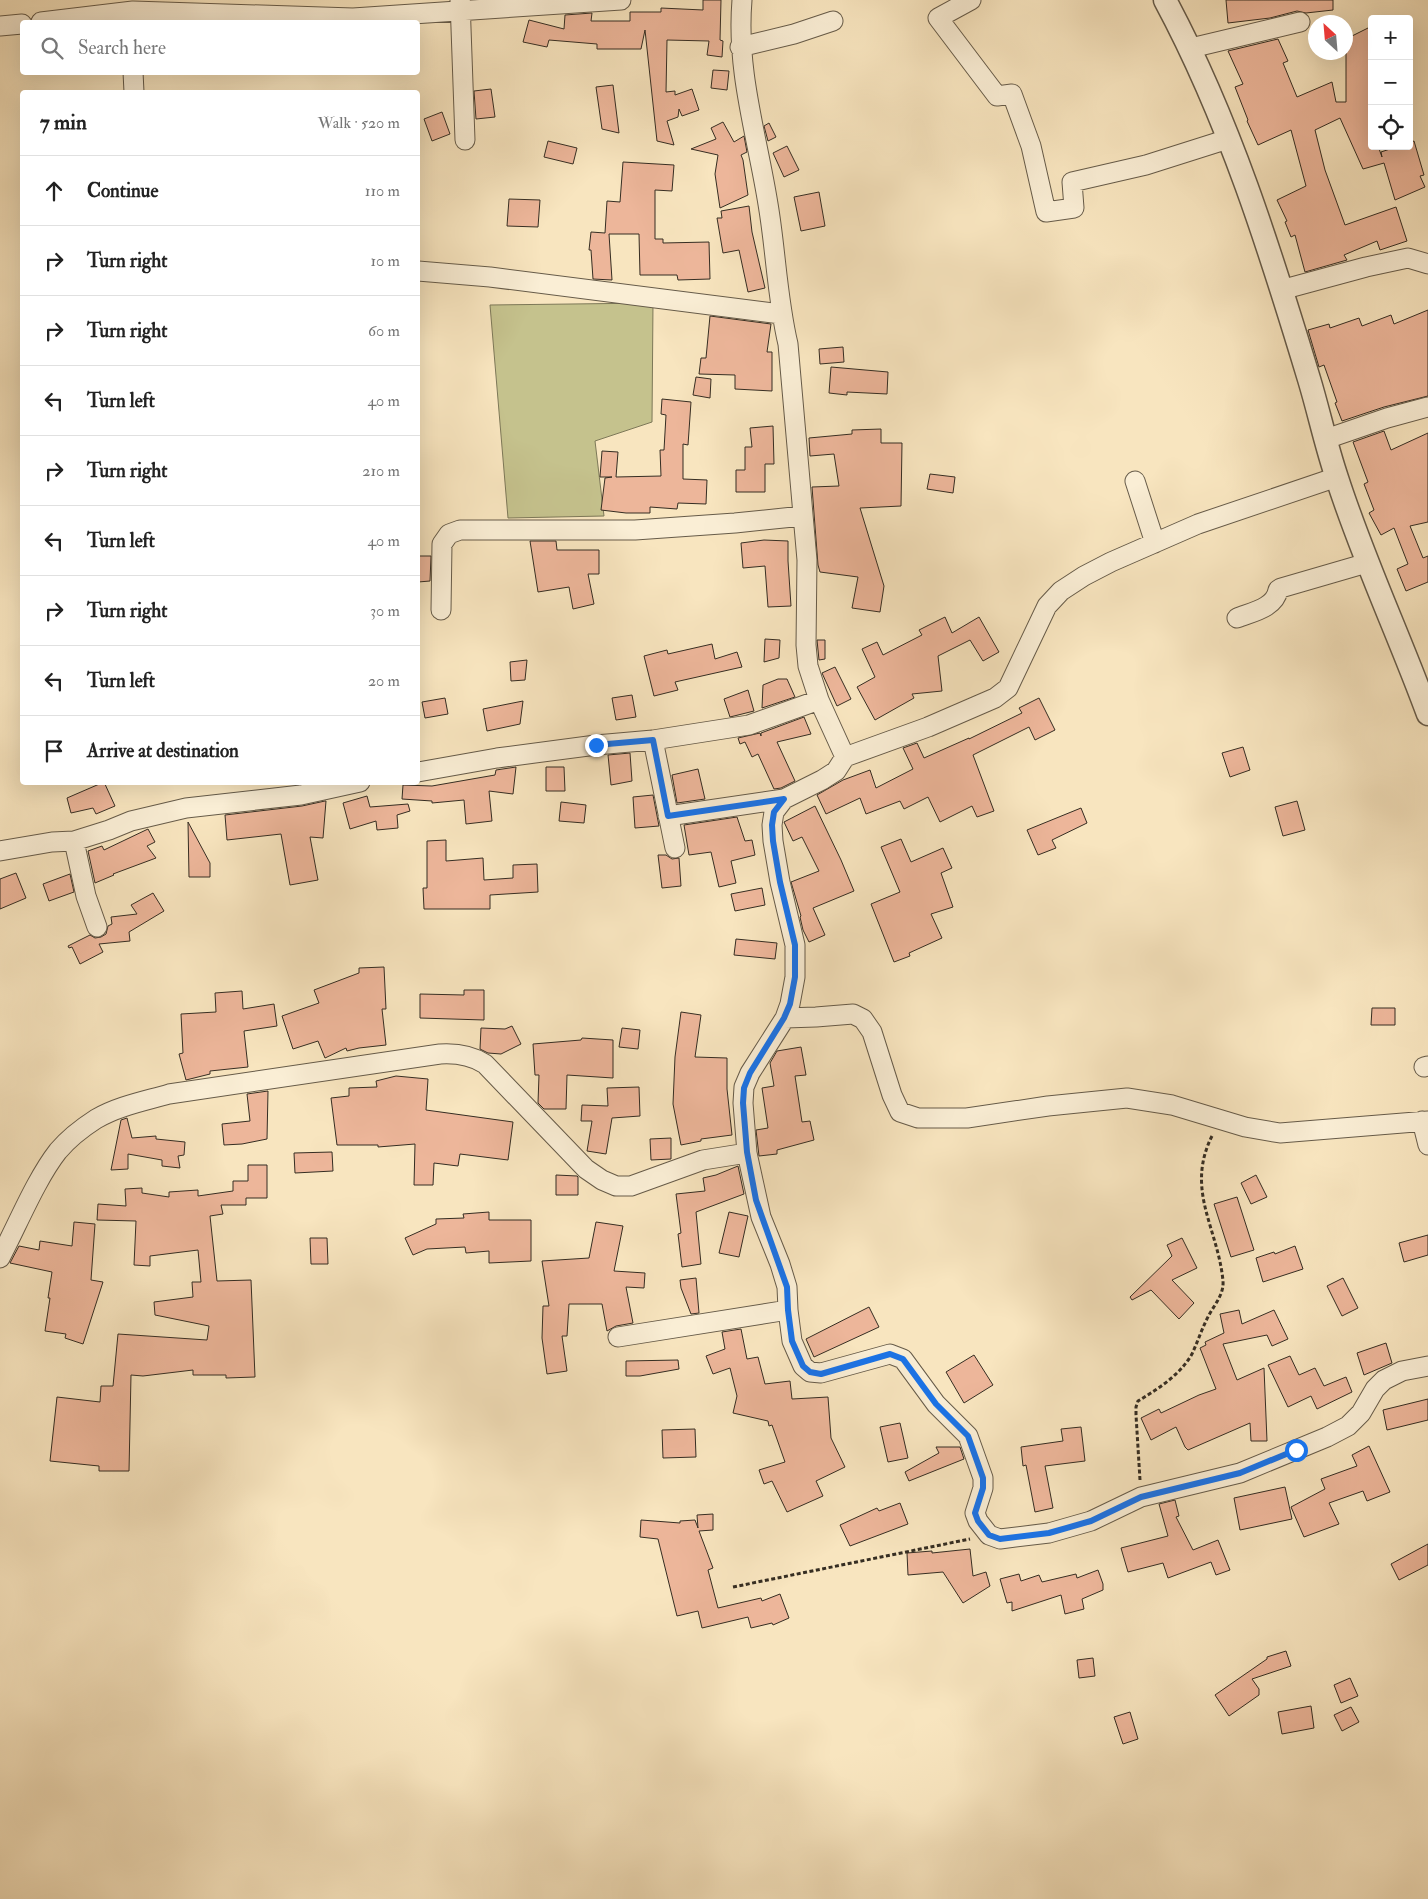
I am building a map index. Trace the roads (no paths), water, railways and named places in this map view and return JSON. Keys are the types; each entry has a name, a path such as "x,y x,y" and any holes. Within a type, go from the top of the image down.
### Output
{"street":[{"path":"72,20 133,16 621,0"},
{"path":"742,0 740,47 744,86 768,203 781,314 788,344 807,560 806,645 808,666 820,700 845,757"},
{"path":"971,0 938,18 997,96 1012,94 1031,146 1046,212 1074,208 1072,182 1146,165 1228,139"},
{"path":"1164,0 1206,82 1244,181 1310,382 1337,477 1367,563 1428,714"},
{"path":"460,5 465,140"},
{"path":"740,47 794,34 833,20"},
{"path":"1190,48 1300,22"},
{"path":"0,26 20,24"},
{"path":"134,75 134,90"},
{"path":"1281,290 1366,267 1408,258 1428,264"},
{"path":"420,271 490,277 781,314"},
{"path":"1326,439 1386,418 1428,407"},
{"path":"668,816 784,799 836,771 845,757 928,727 994,698 1008,688 1047,606 1061,591 1104,565 1198,524 1337,477"},
{"path":"1135,481 1155,543"},
{"path":"441,610 442,544 449,534 460,530 635,530 803,516"},
{"path":"1237,618 1272,604 1277,598 1278,590 1281,588 1367,563"},
{"path":"420,772 497,758 596,745 653,740 749,725 820,700"},
{"path":"653,740 675,848"},
{"path":"0,851 42,843 74,841 131,821 186,808 301,795 346,785"},
{"path":"784,799 774,812 772,825 780,882 795,945 795,977 790,1004 784,1018 750,1073 744,1088 743,1103 747,1152 761,1217 787,1287 792,1341 803,1366 810,1372 821,1374 890,1354 903,1359 936,1404 968,1436 983,1478 983,1488 975,1513 978,1521 989,1535 1000,1539 1049,1533 1091,1521 1141,1497 1240,1473 1327,1438 1348,1426 1361,1414 1375,1389 1384,1380 1402,1371 1428,1366"},
{"path":"74,841 86,896 97,927"},
{"path":"784,1018 853,1014 863,1018 872,1032 892,1095 900,1112 918,1118 967,1118 1048,1106 1127,1098 1172,1105 1245,1127 1280,1133 1425,1121 1428,1145"},
{"path":"0,1258 39,1182 58,1152 74,1134 98,1118 132,1104 168,1094 440,1054 460,1054 477,1059 485,1064 586,1169 602,1180 616,1186 631,1186 702,1160 747,1152"},
{"path":"618,1337 788,1310"}]}
